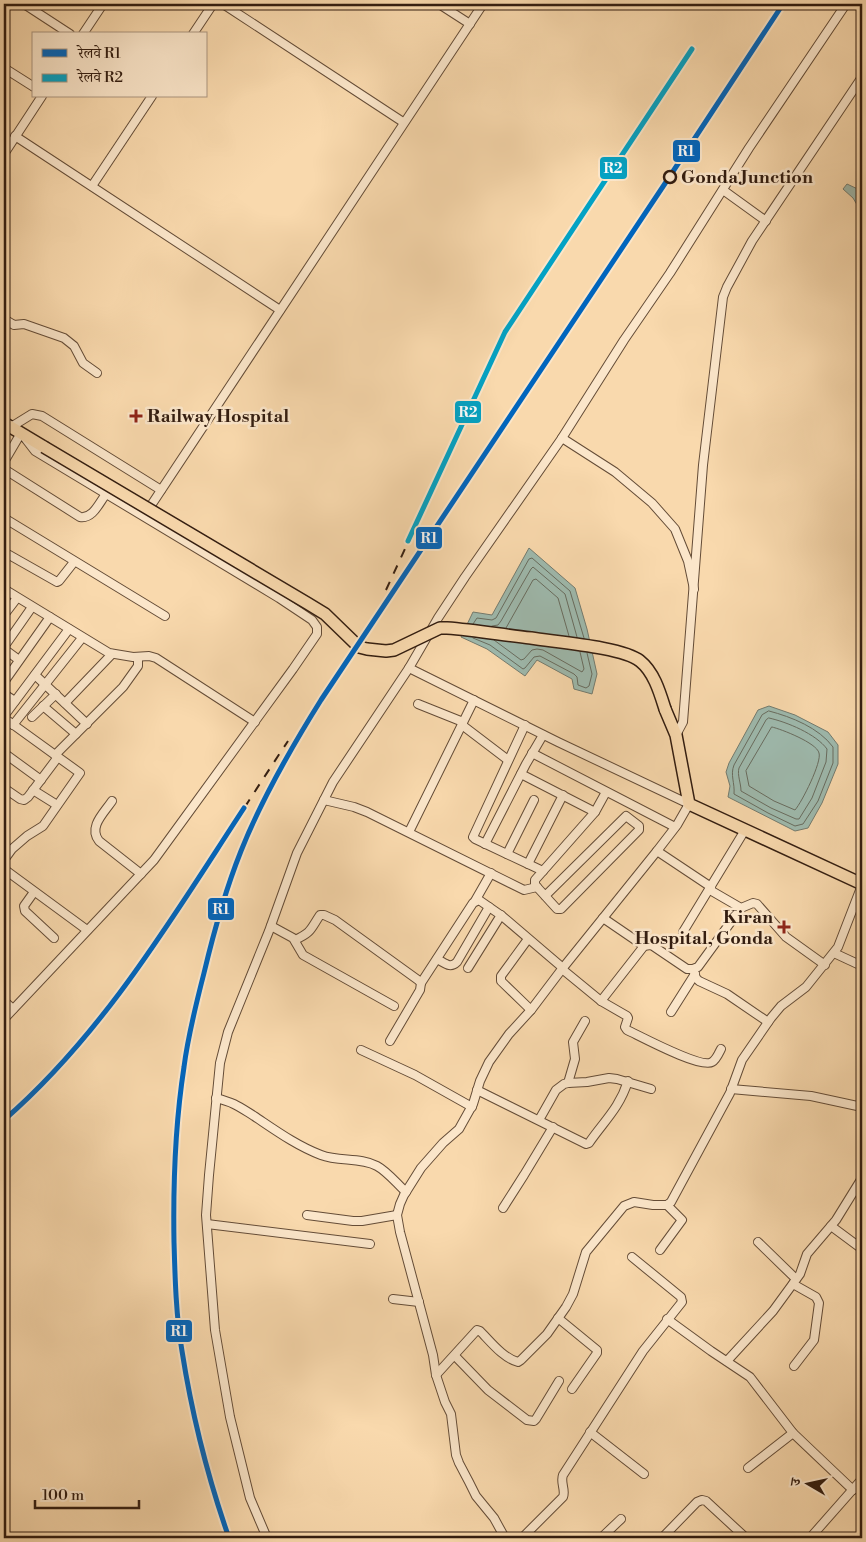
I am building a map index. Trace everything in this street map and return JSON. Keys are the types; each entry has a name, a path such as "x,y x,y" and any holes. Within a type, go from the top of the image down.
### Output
{"highway":[{"path":"12,428 325,614 359,647 386,652 440,628 447,628 582,645 626,653 644,665 658,689 676,735 689,804 862,885"}],"street":[{"path":"24,4 67,32"},
{"path":"194,32 213,4"},
{"path":"223,4 404,122"},
{"path":"439,4 470,24"},
{"path":"143,516 483,4"},
{"path":"266,1538 250,1498 230,1417 215,1329 207,1224 208,1175 216,1098 220,1063 228,1032 271,926 297,853 333,782 409,668 438,618 465,577 562,438 722,190 846,4"},
{"path":"84,32 99,5"},
{"path":"4,68 32,86"},
{"path":"676,735 683,722 703,465 723,297 752,241 862,77"},
{"path":"4,154 41,98"},
{"path":"92,186 151,98"},
{"path":"4,137 13,139 92,186 280,310"},
{"path":"722,190 766,221"},
{"path":"4,319 14,325 24,324 64,338 74,346 84,363 97,373"},
{"path":"4,462 12,428 32,414 42,416 161,490"},
{"path":"4,1019 154,860 317,634 317,627 312,620 279,598 34,451 12,428"},
{"path":"562,438 615,472 652,503 676,529 688,561 694,588"},
{"path":"4,469 84,518 91,516 106,494"},
{"path":"4,518 165,616"},
{"path":"4,552 57,582 60,581 74,562"},
{"path":"4,588 82,638 112,654 156,658 254,722"},
{"path":"4,615 17,598"},
{"path":"20,660 4,648 32,607"},
{"path":"4,682 50,617"},
{"path":"4,860 12,849 43,826 80,773 4,717 69,629"},
{"path":"13,724 82,638"},
{"path":"65,703 112,654"},
{"path":"4,788 22,800 28,797 56,756 123,687 138,666 138,657"},
{"path":"409,668 689,804 656,852 562,968 531,1010 509,1034 489,1062 480,1080 472,1107 460,1129 442,1143 421,1168 406,1192 397,1215 433,1356 436,1375 451,1414 456,1455 476,1496 494,1518 505,1538"},
{"path":"35,675 87,724"},
{"path":"4,694 15,701"},
{"path":"32,717 56,694"},
{"path":"409,832 474,700"},
{"path":"418,704 462,723 508,760"},
{"path":"43,706 76,734"},
{"path":"524,725 473,835 475,839 543,871"},
{"path":"485,844 532,753 544,735"},
{"path":"4,753 40,780"},
{"path":"532,753 675,827"},
{"path":"521,774 595,812"},
{"path":"33,790 57,805"},
{"path":"546,896 626,816 639,826 639,830 560,909 557,909 537,887 534,882 595,812 606,792"},
{"path":"528,864 563,795"},
{"path":"324,800 361,809 524,890 537,887"},
{"path":"507,854 534,800"},
{"path":"112,801 96,825 94,834 99,841 141,874"},
{"path":"683,932 745,830"},
{"path":"656,852 740,908"},
{"path":"4,869 88,930"},
{"path":"390,1040 420,990 421,984 491,874"},
{"path":"436,1375 477,1330 512,1360 518,1362 547,1334 566,1307 573,1294 586,1252 624,1206 634,1202 667,1205 671,1202 731,1089 742,1060 781,1006 806,987 834,953 862,885"},
{"path":"34,892 24,906 25,911 54,938"},
{"path":"475,901 481,901 501,915 601,1001 627,1016 625,1027 627,1030 686,1058 711,1063 721,1049"},
{"path":"671,1012 694,971 740,908 753,903 757,904 786,937 825,965"},
{"path":"437,959 449,966 457,962 489,907"},
{"path":"295,940 307,934 320,915 324,915 342,925 421,984"},
{"path":"468,968 501,915"},
{"path":"603,918 644,946"},
{"path":"271,926 295,940 303,955 394,1006"},
{"path":"528,940 501,976 501,981 531,1010"},
{"path":"601,1001 644,946 650,945 687,969 694,971 699,981 727,994 768,1022"},
{"path":"834,953 862,966"},
{"path":"4,1001 13,1009"},
{"path":"568,1083 575,1059 572,1044 585,1021"},
{"path":"361,1050 415,1075 472,1107"},
{"path":"539,1120 556,1090 564,1084 609,1078 651,1089"},
{"path":"477,1090 586,1144 589,1143 600,1126 605,1124 622,1097 628,1082"},
{"path":"731,1089 811,1096 862,1107"},
{"path":"216,1098 241,1106 252,1115 320,1155 380,1167 406,1192"},
{"path":"503,1208 552,1127"},
{"path":"727,1361 773,1310 800,1274 807,1254 831,1226 862,1178"},
{"path":"660,1250 682,1222 667,1205"},
{"path":"307,1215 362,1221 397,1215"},
{"path":"207,1224 370,1244"},
{"path":"831,1226 862,1249"},
{"path":"758,1242 794,1281 819,1300 816,1337 794,1366"},
{"path":"526,1537 564,1496 562,1477 643,1351 682,1302 681,1296 632,1256"},
{"path":"393,1299 419,1302"},
{"path":"558,1318 597,1350 597,1353 572,1389"},
{"path":"667,1319 750,1377 793,1433 853,1490"},
{"path":"454,1356 488,1390 527,1420 536,1419 560,1381"},
{"path":"590,1432 644,1474"},
{"path":"748,1468 793,1433"},
{"path":"810,1538 862,1479"},
{"path":"662,1538 697,1502 702,1500 706,1501 746,1538"},
{"path":"601,1538 621,1519"}],"water":[{"path":"847,184 862,191 862,213 853,198 843,189"},
{"path":"529,548 575,588 597,674 592,694 574,689 572,679 537,660 525,676 487,649 461,637 473,612 492,615"},
{"path":"769,706 795,715 828,732 838,745 838,764 822,803 808,828 795,831 728,797 730,786 726,772 729,763 758,710"}],"railway":[{"path":"229,1538 201,1446 182,1351 175,1283 174,1198 178,1111 188,1043 212,942 235,866 249,831 268,793 321,700 783,4"},
{"path":"386,590 505,332 692,49"},
{"path":"4,1120 49,1077 108,1007 194,884 288,741"}],"rail line":[{"name":"R1","path":"229,1538 201,1446 182,1351 175,1283 174,1198 178,1111 188,1043 212,942 235,866 249,831 268,793 321,700 783,4"},
{"name":"R2","path":"408,541 505,332 692,49"},
{"name":"R1","path":"4,1120 74,1050 105,1012 163,932 244,808"}],"place":[{"name":"Gonda Junction","path":"670,177"},
{"name":"Railway Hospital","path":"136,416"},
{"name":"Kiran Hospital, Gonda","path":"784,927"}]}
